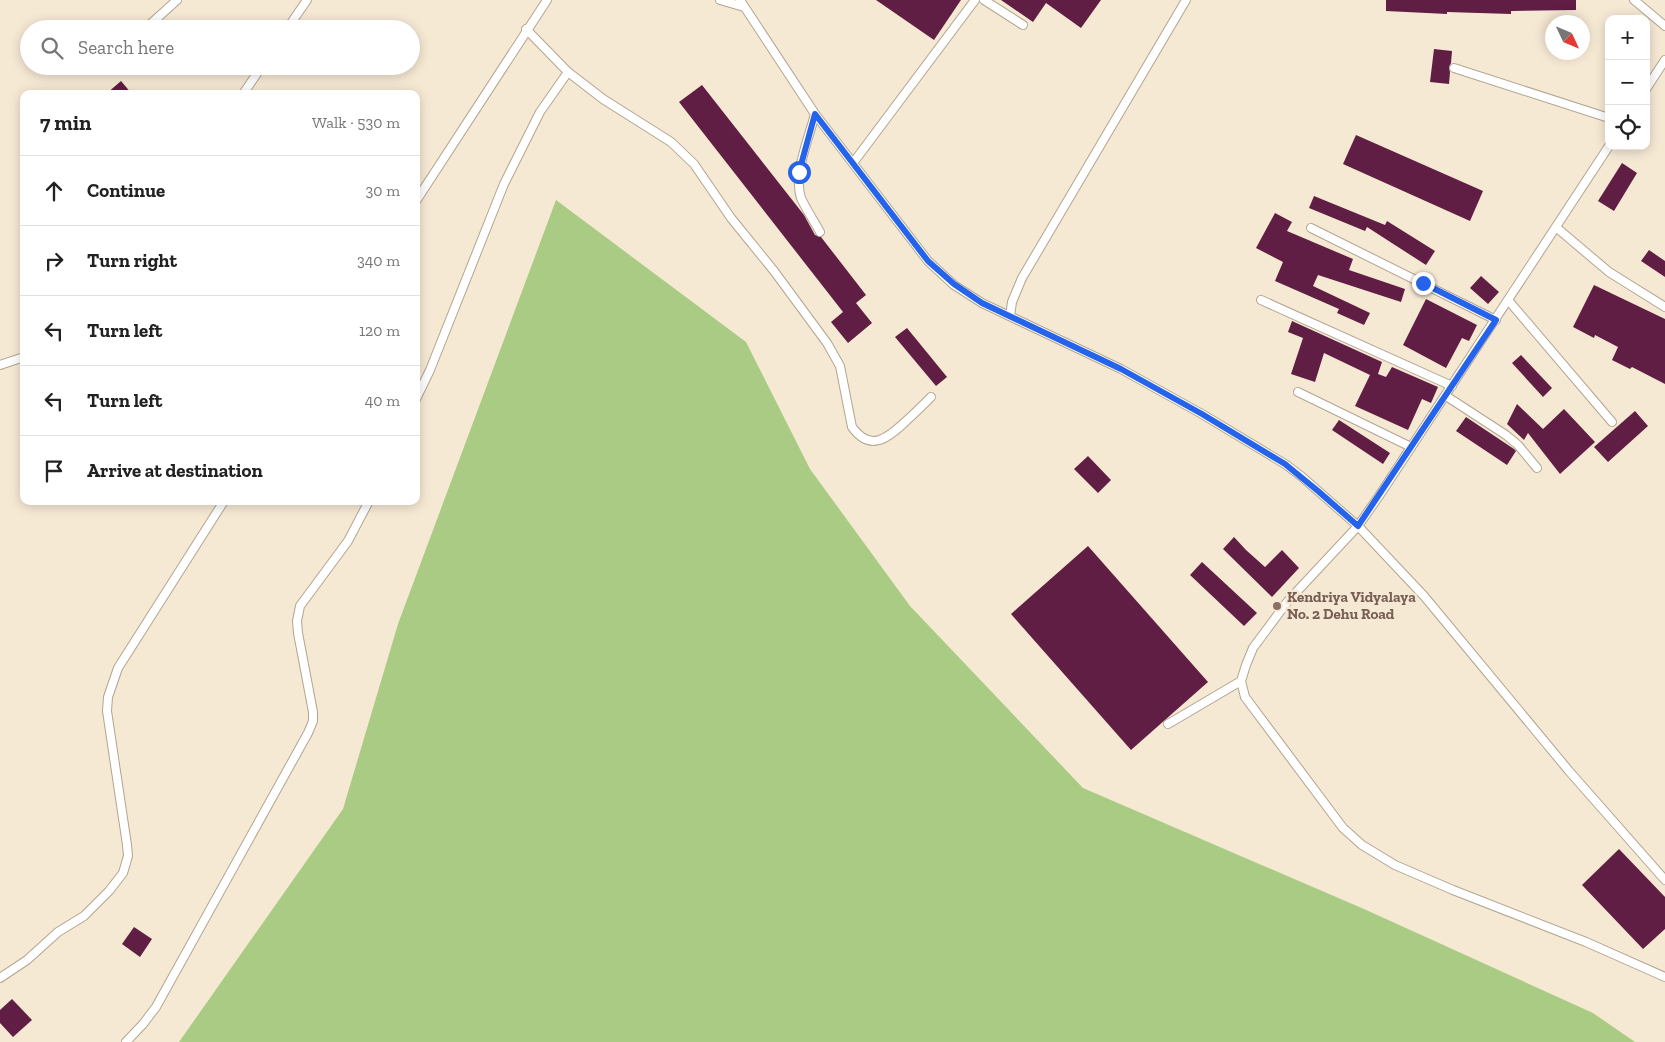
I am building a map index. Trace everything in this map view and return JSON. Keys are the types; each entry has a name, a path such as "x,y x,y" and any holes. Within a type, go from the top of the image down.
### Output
{"lane":[{"path":"155,20 177,0"},
{"path":"294,20 307,0"},
{"path":"420,196 526,29 547,0"},
{"path":"720,0 742,4 815,114 928,261 954,284 982,303 1121,369 1202,414 1285,464 1358,526 1424,596 1569,772 1665,880"},
{"path":"853,163 975,0"},
{"path":"984,0 1024,25"},
{"path":"1010,316 1012,302 1022,278 1186,0"},
{"path":"1634,0 1665,26"},
{"path":"526,29 568,72 603,99 671,142 694,164 731,218 774,271 827,343 840,366 852,427 858,435 867,440 884,440 931,397"},
{"path":"1650,83 1665,60"},
{"path":"1454,68 1605,117"},
{"path":"420,391 504,184 540,112 568,72"},
{"path":"246,90 256,75"},
{"path":"815,114 799,172 799,184 801,197 820,232"},
{"path":"1606,150 1446,396 1358,526 1288,601 1253,648 1240,681 1245,697 1343,828 1362,845 1403,869 1586,942 1665,977"},
{"path":"1311,228 1496,320"},
{"path":"1557,228 1608,272 1665,307"},
{"path":"1261,300 1452,386"},
{"path":"1508,300 1612,422"},
{"path":"0,365 20,358"},
{"path":"1298,392 1411,448"},
{"path":"1446,396 1506,435 1537,468"},
{"path":"0,978 27,960 58,932 84,916 109,891 123,873 128,856 128,846 107,712 108,697 118,668 221,505"},
{"path":"126,1042 156,1008 308,733 313,721 313,712 296,621 300,606 348,541 367,505"},
{"path":"1168,724 1240,681"}],"green space":[{"path":"556,200 746,342 810,469 910,606 1083,788 1364,909 1593,1013 1635,1042 179,1042 343,809 398,624"}],"building":[{"path":"876,0 961,0 934,40"},
{"path":"1001,0 1101,0 1081,28 1046,3 1033,22"},
{"path":"1386,0 1576,0 1576,10 1511,11 1511,14 1447,12 1447,14 1386,11"},
{"path":"1434,49 1452,51 1449,67 1449,84 1430,82"},
{"path":"121,81 129,90 111,90"},
{"path":"702,85 804,215 815,235 821,237 866,295 856,303 872,323 848,343 831,322 843,312 679,102"},
{"path":"1356,135 1483,191 1470,221 1343,164"},
{"path":"1622,163 1637,173 1614,211 1598,201"},
{"path":"1314,196 1385,225 1387,221 1435,251 1426,265 1367,227 1365,231 1309,208"},
{"path":"1275,213 1292,222 1287,231 1353,259 1349,270 1405,289 1401,302 1318,275 1313,286 1370,313 1364,325 1337,313 1339,309 1275,281 1283,262 1256,248"},
{"path":"1649,250 1665,261 1665,277 1641,261"},
{"path":"1481,276 1499,292 1488,304 1470,288"},
{"path":"1594,285 1665,319 1665,384 1632,367 1630,369 1612,360 1618,347 1595,335 1594,338 1573,327"},
{"path":"1426,299 1477,325 1469,341 1462,338 1446,368 1403,345"},
{"path":"1292,321 1382,362 1378,374 1386,377 1392,367 1438,387 1431,403 1422,399 1408,430 1355,406 1370,375 1324,353 1315,382 1291,374 1303,338 1288,332"},
{"path":"907,328 947,377 936,386 895,337"},
{"path":"1521,355 1552,388 1543,397 1512,363"},
{"path":"1517,404 1543,429 1564,409 1595,442 1560,474 1528,433 1524,440 1507,424"},
{"path":"1635,411 1648,426 1608,462 1594,447"},
{"path":"1466,417 1516,451 1507,465 1456,431"},
{"path":"1339,420 1390,453 1383,464 1332,430"},
{"path":"1088,456 1111,480 1098,493 1074,469"},
{"path":"1234,537 1265,567 1282,550 1299,568 1272,597 1223,549"},
{"path":"1088,546 1208,682 1131,750 1011,614"},
{"path":"1202,562 1257,613 1244,626 1190,575"},
{"path":"1619,849 1665,897 1665,929 1643,949 1582,885"},
{"path":"134,927 152,939 140,957 122,944"},
{"path":"12,999 32,1020 13,1037 0,1023 0,1010"}],"place":[{"name":"Kendriya Vidyalaya No. 2 Dehu Road","path":"1277,606"}],"route":[{"path":"799,172 815,114 928,261 954,284 982,303 1121,369 1202,414 1285,464 1358,526 1496,320 1423,283"}]}
